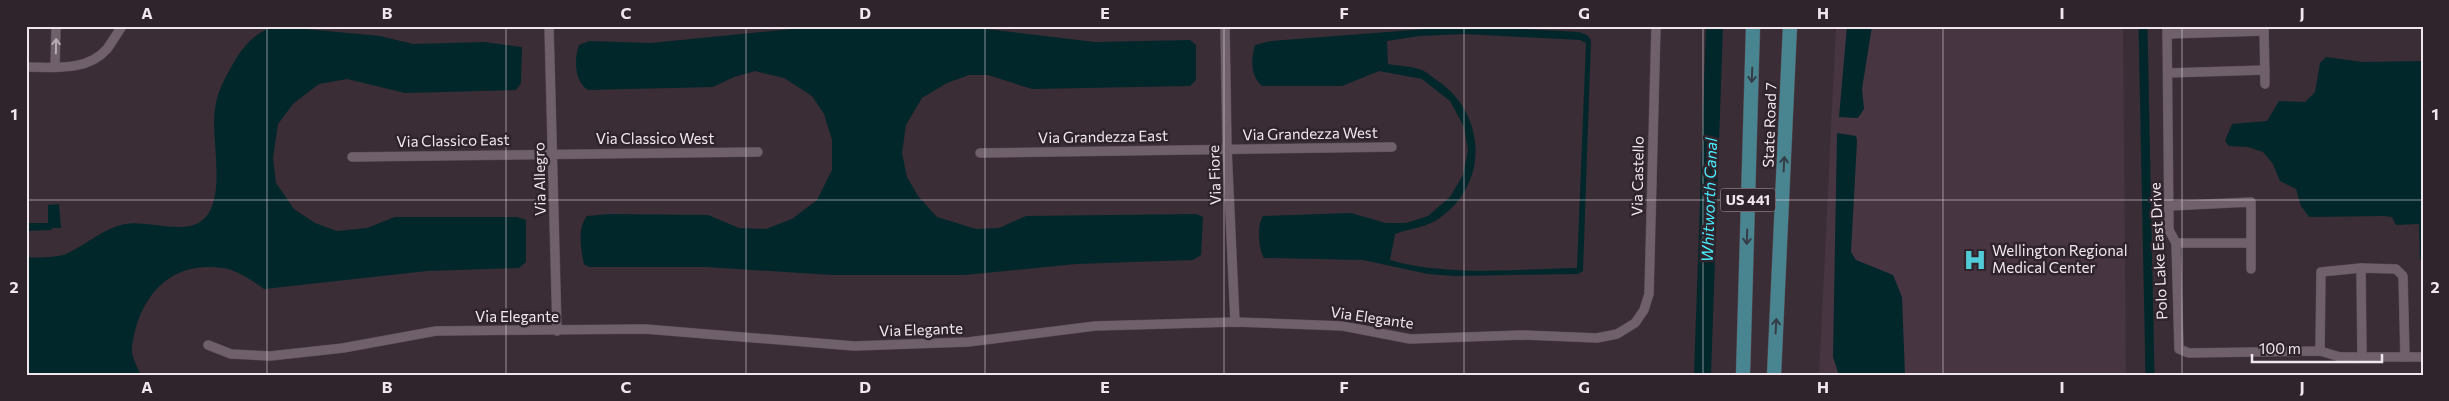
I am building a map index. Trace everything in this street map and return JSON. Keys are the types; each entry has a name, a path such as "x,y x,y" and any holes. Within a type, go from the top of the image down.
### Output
{"main road":[{"name":"State Road 7","path":"1743,375 1753,26"},
{"name":"State Road 7","path":"1774,375 1790,26"}],"street":[{"path":"55,67 56,26"},
{"path":"26,67 72,67 91,62 106,50 122,26"},
{"name":"Via Allegro","path":"549,26 554,153 557,331"},
{"name":"Via Fiore","path":"1226,26 1227,148 1235,322"},
{"name":"Via Castello","path":"1634,323 1644,310 1649,294 1656,26"},
{"path":"2168,30 2264,29 2265,84"},
{"name":"Polo Lake East Drive","path":"2168,30 2169,230 2176,242 2179,349 2188,353 2320,351 2340,357 2423,356"},
{"path":"2168,73 2265,70"},
{"name":"Via Grandezza West","path":"1227,148 1392,146"},
{"name":"Via Grandezza East","path":"980,153 1227,148"},
{"name":"Via Classico West","path":"554,153 758,152"},
{"name":"Via Classico East","path":"352,157 554,153"},
{"path":"2169,206 2251,202 2252,269"},
{"path":"2176,242 2251,243"},
{"path":"2320,351 2320,272 2361,268 2396,269 2403,276 2406,357"},
{"path":"2361,268 2362,357"},
{"name":"Via Elegante","path":"208,345 231,354 270,356 343,348 436,331 645,329 854,346 968,342 1095,326 1235,322 1343,326 1410,339 1522,336 1597,338 1617,334 1634,323"}],"shaded area":[{"name":"Wellington Regional Medical Center","path":"1836,26 2123,26 2126,375 1819,375"}],"water":[{"path":"274,26 380,36 413,44 484,42 522,47 521,83 516,90 405,93 347,79 319,84 293,104 278,124 273,158 276,183 294,209 315,223 337,231 367,228 395,217 517,217 526,220 526,262 519,268 427,271 264,289 245,276 228,269 207,267 192,269 179,273 157,288 142,312 136,327 132,350 141,375 26,375 26,257 36,258 63,255 110,229 125,224 184,227 200,222 209,213 214,201 216,170 214,122 219,91 245,46 255,36"},
{"path":"823,26 963,26 1095,42 1190,40 1196,45 1196,80 1190,86 1032,89 988,75 969,75 947,83 922,98 906,125 902,153 907,177 918,196 937,217 976,229 999,228 1026,216 1196,214 1203,217 1201,255 1193,260 1076,264 964,275 833,275 706,267 589,267 584,264 581,233 587,216 610,214 708,215 739,228 766,229 792,219 817,200 832,170 832,140 824,114 812,96 784,78 755,71 734,77 713,87 588,90 580,81 576,69 576,56 579,45 589,41 651,43"},
{"path":"1465,26 1579,32 1587,35 1591,40 1583,271 1578,274 1454,276 1428,274 1363,260 1264,258 1260,248 1259,237 1263,216 1351,213 1386,223 1406,223 1428,216 1450,197 1463,175 1468,150 1464,127 1450,101 1422,79 1379,71 1342,86 1262,86 1255,77 1252,67 1255,45 1271,41","holes":["1465,34 1580,40 1586,43 1577,268 1459,270 1436,269 1390,260 1395,234 1436,221 1457,202 1468,186 1474,167 1475,148 1473,129 1465,111 1454,95 1422,70 1388,64 1387,41 1419,36"]},
{"name":"Whitworth Canal","path":"1706,26 1723,26 1711,375 1694,375"},
{"path":"1847,26 1872,26 1862,89 1864,109 1858,118 1839,117"},
{"path":"2326,57 2363,62 2423,61 2423,259 2420,260 2419,224 2396,225 2392,217 2384,216 2309,217 2301,206 2296,189 2280,181 2273,164 2263,152 2248,147 2229,146 2225,141 2232,124 2267,121 2279,101 2305,102 2315,92 2320,63"},
{"path":"1837,133 1856,136 1857,141 1851,252 1856,260 1893,275 1902,297 1905,375 1839,375 1833,357"},
{"path":"59,204 61,228 26,231 26,223 48,223 48,205"}],"waterway":[{"path":"2143,26 2150,375"}],"place":[{"name":"Wellington Regional Medical Center","path":"1975,260"}]}
